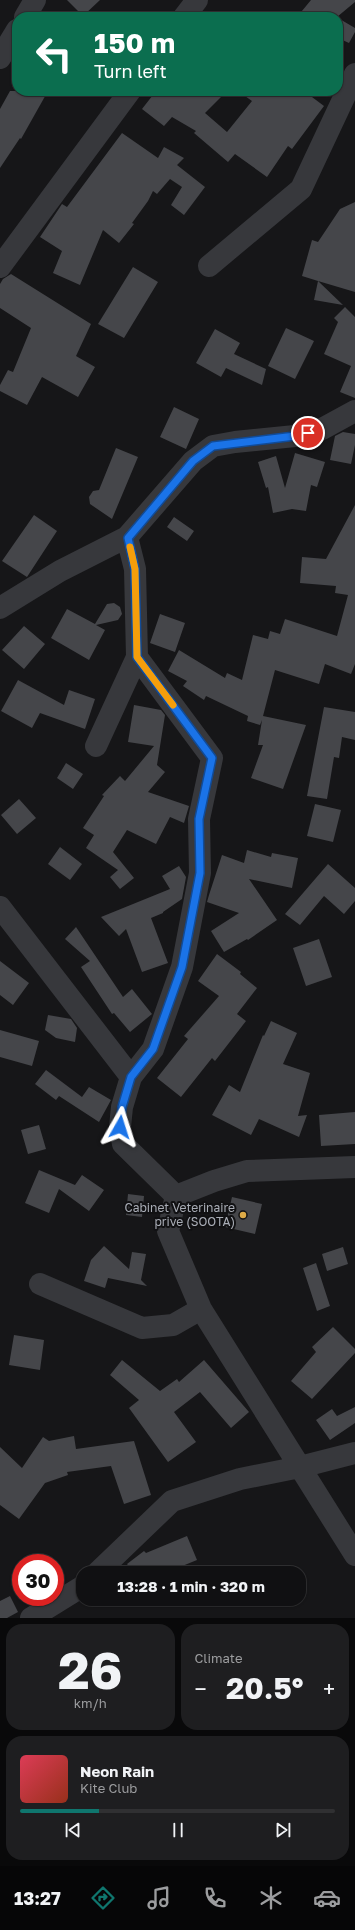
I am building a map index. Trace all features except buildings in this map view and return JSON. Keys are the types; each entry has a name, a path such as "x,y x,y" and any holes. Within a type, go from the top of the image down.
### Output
{"street":[{"path":"28,12 35,0"},
{"path":"188,12 197,0"},
{"path":"0,58 12,38"},
{"path":"209,266 301,189 355,74"},
{"path":"0,267 126,96"},
{"path":"0,608 60,572 128,538 193,461 213,446 295,436 322,429 355,411"},
{"path":"96,746 137,657 135,569 128,538"},
{"path":"137,657 212,758 199,819 200,873 182,967 153,1049 131,1077 122,1107 120,1127 123,1144 176,1196"},
{"path":"0,907 131,1077"},
{"path":"176,1196 214,1181 247,1171 355,1167"},
{"path":"176,1196 168,1231 201,1309 355,1555"},
{"path":"40,1284 142,1328 173,1325 201,1309"},
{"path":"104,1566 172,1501 240,1479 300,1467 355,1453"},
{"path":"31,1618 76,1590"}],"slow traffic":[{"path":"130,547 135,569 137,657 173,705"}],"place":[{"name":"Cabinet Veterinaire prive (SOOTA)","path":"243,1215"}],"route":[{"path":"120,1127 122,1107 131,1077 153,1049 182,967 200,873 199,819 212,758 137,657 135,569 128,538 193,461 213,446 235,442 295,436 308,433"}]}
